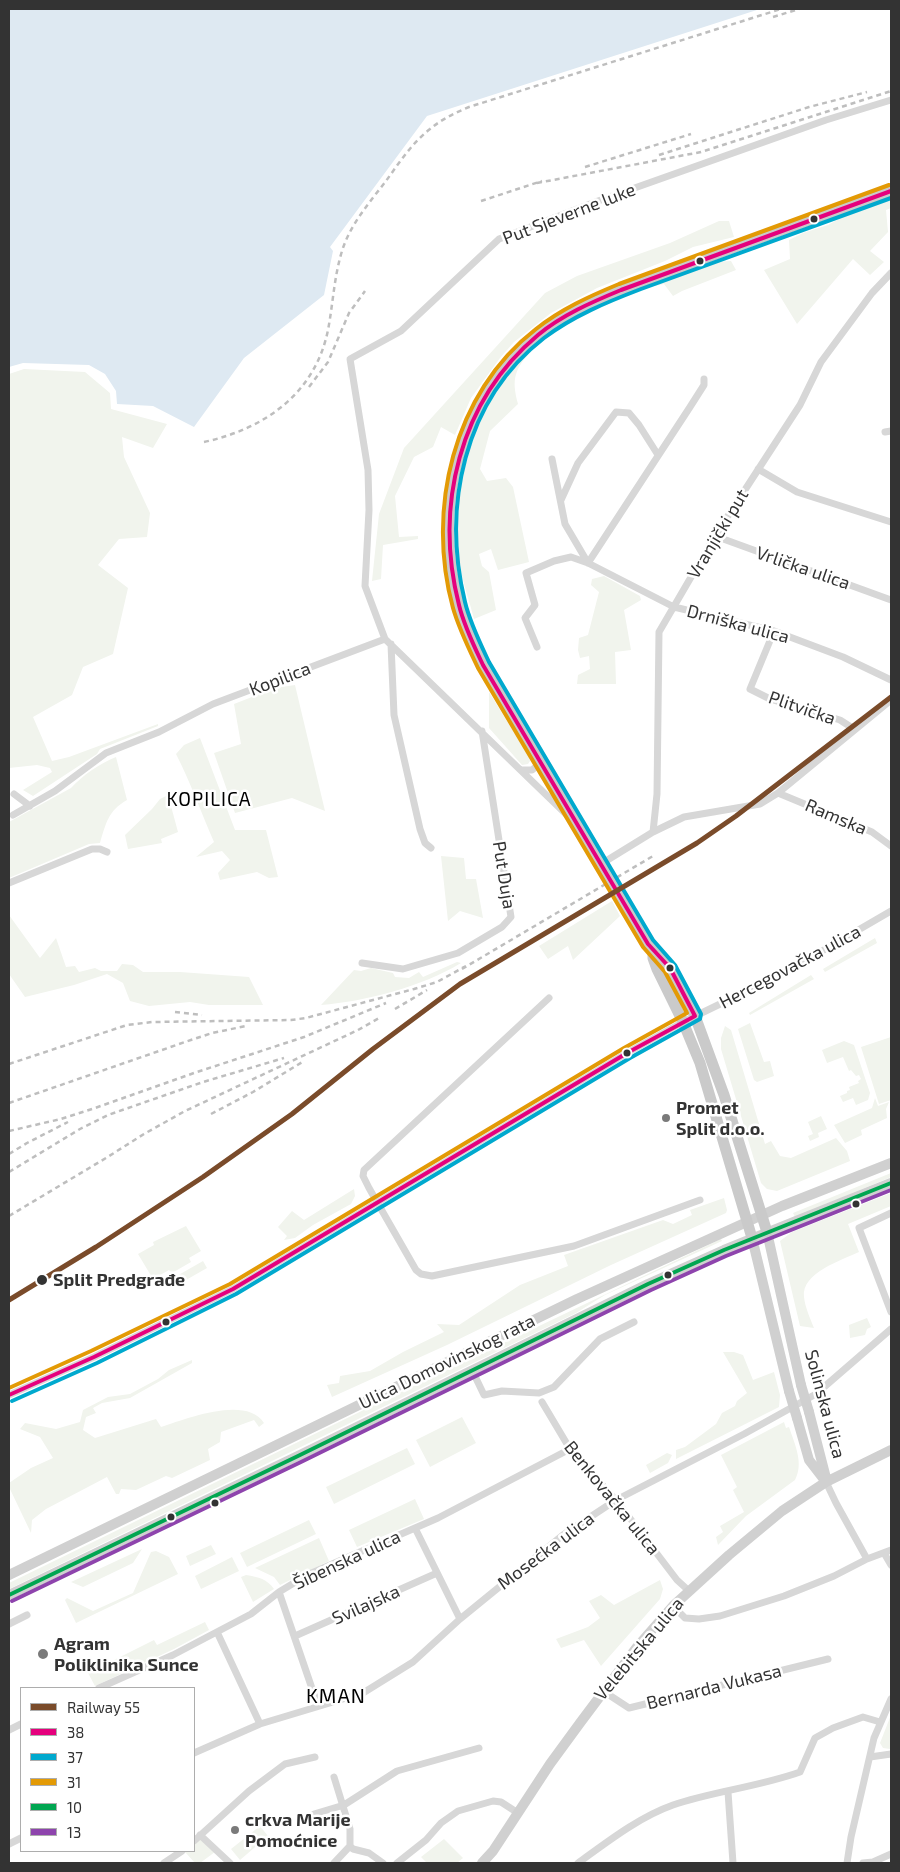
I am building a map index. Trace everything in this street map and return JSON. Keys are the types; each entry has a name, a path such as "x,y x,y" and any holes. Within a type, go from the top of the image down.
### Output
{"main road":[{"path":"603,868 483,664 468,633 459,604 452,573 449,521 453,476 458,455 470,424 491,384 514,357 539,334 579,309 612,293 891,191"},
{"name":"Solinska ulica","path":"603,868 653,951 670,968 695,1016 724,1095 767,1232 800,1385 821,1453 826,1482"},
{"name":"Solinska ulica","path":"653,951 653,958 657,969 683,1022 700,1063 748,1220 789,1391 809,1460 826,1482"},
{"name":"Ulica Domovinskog rata","path":"9,1575 568,1303 748,1220 891,1162"},
{"name":"Ulica Domovinskog rata","path":"9,1595 648,1284 752,1238 891,1183"},
{"name":"Velebitska ulica","path":"482,1863 493,1851 550,1764 603,1691 646,1635 672,1606 688,1590 782,1511 826,1482 891,1450"}],"street":[{"name":"Put Sjeverne luke","path":"388,641 365,586 368,470 350,359 401,331 499,238 826,120 891,100"},
{"name":"Vranjički put","path":"653,832 657,794 659,632 715,536 800,405 821,362 872,293 891,273"},
{"path":"552,459 565,524 588,563 695,400 704,385 704,379"},
{"path":"561,500 578,463 616,412 629,412 658,455"},
{"path":"758,469 797,492 891,522"},
{"name":"Vrlička ulica","path":"715,536 891,600"},
{"name":"Drniška ulica","path":"537,647 525,618 535,605 526,573 554,560 571,557 588,563 674,607 774,631 843,657 891,680"},
{"name":"Plitvička","path":"774,631 750,689 770,699 840,720 854,730"},
{"path":"388,641 580,828"},
{"path":"388,641 394,715 420,829 425,843 431,848"},
{"name":"Kopilica","path":"13,815 55,791 106,752 159,732 213,704 388,641"},
{"path":"603,868 653,832 684,817 760,804 778,792 891,700"},
{"name":"Put Duja","path":"362,962 403,969 448,956 458,953 502,927 511,918 482,731"},
{"path":"522,770 532,770 537,766 539,757"},
{"name":"Ramska","path":"778,792 872,832 891,846"},
{"path":"14,794 30,806"},
{"path":"9,883 92,850 100,849 107,852"},
{"name":"Hercegovačka ulica","path":"9,1395 94,1357 233,1288 627,1053 683,1022 786,972 891,911"},
{"path":"549,998 364,1170 363,1176 376,1202 416,1270 428,1276 574,1246 700,1200"},
{"path":"891,1213 859,1228 891,1312"},
{"path":"472,1370 484,1395 502,1391 539,1393 554,1387 600,1339 634,1322"},
{"name":"Mosećka ulica","path":"195,1753 260,1724 363,1693 413,1662 460,1619 563,1535 616,1500 744,1434 816,1394 891,1329"},
{"name":"Benkovačka ulica","path":"542,1402 570,1449 616,1500 677,1580 688,1590"},
{"name":"Šibenska ulica","path":"101,1687 174,1654 251,1614 307,1575 438,1518 570,1449"},
{"path":"826,1482 867,1559"},
{"path":"415,1528 460,1619"},
{"path":"672,1606 685,1618 699,1619 720,1616 801,1589 891,1550"},
{"path":"884,1553 891,1565"},
{"name":"Svilajska","path":"295,1636 437,1573"},
{"path":"280,1592 318,1706"},
{"path":"9,1624 27,1615"},
{"path":"217,1632 260,1724"},
{"name":"Bernarda Vukasa","path":"603,1691 629,1708 828,1659"},
{"path":"847,1863 851,1837 870,1757 880,1722 891,1698"},
{"path":"578,1863 606,1842 637,1823 671,1806 800,1772 815,1738 833,1728 863,1716 880,1722"},
{"path":"314,1814 344,1805 397,1771 479,1748"},
{"path":"870,1757 891,1754"},
{"path":"195,1840 249,1791 285,1764 315,1757"},
{"path":"334,1777 350,1829 350,1846 334,1863"},
{"path":"728,1792 733,1863"},
{"path":"397,1863 426,1840 441,1823 458,1811 493,1801 501,1802 518,1813"},
{"path":"200,1835 230,1863"},
{"path":"350,1846 353,1849 369,1853 383,1863"},
{"path":"164,1863 180,1852"},
{"path":"864,1863 873,1862 891,1854"}],"shaded area":[{"path":"9,9 760,9 427,116 330,247 333,251 324,295 244,358 194,427 153,406 117,404 116,391 105,374 89,365 23,363 9,367"},
{"path":"891,199 891,208 886,210 888,232 870,251 884,262 870,275 853,259 797,324 764,270 790,259 789,240 803,233 828,225 846,215"},
{"path":"719,221 729,221 734,237 693,247 665,261 597,288 551,313 514,342 471,398 455,435 441,427 433,447 414,457 395,496 399,537 418,536 418,539 383,545 381,579 372,581 379,514 404,448 545,293 577,276 670,243"},
{"path":"731,261 736,270 673,296 664,284 635,290 712,262"},
{"path":"532,350 516,374 515,387 518,404 490,431 480,469 487,481 506,478 513,487 529,562 498,570 491,549 479,554 482,566 489,572 496,610 474,619 462,577 458,545 460,491 474,438 484,413 497,390 515,366"},
{"path":"24,369 85,372 110,393 111,409 167,424 153,448 122,437 124,457 150,513 147,537 119,539 98,565 128,588 113,654 83,667 72,695 33,717 52,761 69,757 158,724 158,726 100,749 97,754 33,796 23,790 52,772 50,768 37,765 9,768 9,374"},
{"path":"604,576 640,596 641,600 624,610 631,650 615,652 616,684 577,684 578,675 590,669 589,656 580,658 578,650 579,638 588,635 599,592 591,585 592,579"},
{"path":"295,685 325,811 292,798 235,813 214,753 241,744 234,704 275,688"},
{"path":"489,692 529,757 530,761 528,764 522,765 489,728"},
{"path":"200,738 235,830 266,830 278,877 269,878 257,872 220,880 218,873 230,860 222,851 196,857 214,842 176,754 184,745"},
{"path":"116,757 127,800 112,813 100,843 89,844 9,878 9,822 71,788 92,770"},
{"path":"168,795 178,832 161,839 162,843 128,849 125,835 160,799"},
{"path":"441,856 464,858 466,879 476,879 483,918 460,911 448,921"},
{"path":"612,901 620,916 573,960 568,946 548,959 539,946"},
{"path":"9,915 40,958 56,938 66,967 75,966 79,972 95,968 101,971 117,971 122,964 133,965 143,972 180,972 249,977 263,1005 209,1005 190,1002 149,1006 130,1001 123,983 107,974 74,985 25,997 9,974"},
{"path":"875,938 877,943 825,972 823,969"},
{"path":"457,962 461,963 429,979 393,992 321,1005 354,970 361,971 371,968 393,973 395,977 409,978 419,972 423,977"},
{"path":"811,975 814,979 750,1015 749,1013"},
{"path":"750,1023 764,1062 770,1061 774,1076 757,1082 754,1080 738,1029"},
{"path":"725,1026 731,1030 765,1144 771,1141 780,1156 791,1158 836,1138 847,1151 850,1161 777,1191 767,1189 761,1183 721,1049 721,1038"},
{"path":"891,1037 891,1100 879,1104 861,1047"},
{"path":"844,1041 854,1045 870,1093 868,1100 856,1105 853,1098 843,1102 840,1096 850,1090 849,1087 859,1083 858,1081 861,1079 859,1075 856,1076 851,1070 849,1071 843,1057 827,1063 822,1050"},
{"path":"875,1098 878,1106 889,1102 886,1109 887,1118 861,1130 862,1135 845,1143 834,1125 872,1108"},
{"path":"821,1116 827,1129 818,1133 819,1137 810,1141 808,1136 813,1134 808,1122"},
{"path":"891,1173 891,1177 795,1217 793,1213"},
{"path":"354,1189 355,1196 351,1204 313,1225 295,1238 284,1240 287,1236 278,1227 292,1211 304,1220"},
{"path":"891,1193 891,1206 848,1224 859,1252 824,1268 809,1281 804,1297 814,1328 800,1326 780,1241 792,1232"},
{"path":"724,1198 726,1213 611,1265 447,1345 332,1397 327,1385 339,1383 340,1376 370,1371 444,1332 437,1324 459,1325 520,1285 568,1266 564,1255 663,1220 673,1224 692,1215 690,1210"},
{"path":"186,1226 201,1251 189,1258 191,1262 172,1273 169,1270 153,1279 138,1254 154,1245 153,1242"},
{"path":"721,1239 722,1241 605,1295 576,1313 9,1589 9,1583 376,1404"},
{"path":"203,1261 207,1268 179,1284 175,1277"},
{"path":"867,1318 871,1327 867,1329 865,1335 850,1338 849,1325"},
{"path":"723,1352 734,1352 743,1355 753,1380 774,1372 780,1395 779,1407 676,1459 676,1450 685,1447 716,1424 722,1413 735,1406 737,1401 747,1393"},
{"path":"192,1360 192,1363 130,1398 102,1403 93,1408 96,1413 86,1417 83,1430 95,1438 156,1419 161,1427 200,1415 230,1410 244,1411 255,1415 264,1423 259,1427 254,1420 221,1432 220,1442 208,1449 210,1460 172,1478 166,1476 136,1490 121,1489 119,1494 116,1494 107,1477 46,1509 32,1520 31,1533 9,1487 9,1483 31,1468 53,1458 40,1437 20,1429 25,1423 56,1429 80,1422 83,1410 108,1397 130,1394 158,1379 169,1370"},
{"path":"462,1417 476,1443 430,1467 416,1440"},
{"path":"784,1422 786,1428 789,1427 798,1454 799,1467 795,1480 746,1516 718,1545 716,1537 723,1532 720,1526 744,1512 733,1490 737,1487 721,1455"},
{"path":"407,1448 415,1464 334,1504 326,1487"},
{"path":"667,1453 672,1455 668,1463 650,1473 646,1465"},
{"path":"415,1499 424,1519 357,1547 349,1530"},
{"path":"309,1520 316,1534 247,1567 240,1553"},
{"path":"319,1538 329,1561 280,1585 274,1577 255,1568"},
{"path":"211,1545 216,1554 190,1566 186,1556"},
{"path":"142,1549 133,1563 83,1587 71,1582"},
{"path":"156,1551 169,1557 178,1574 76,1623 65,1600 67,1598 93,1611 133,1593 151,1552"},
{"path":"232,1557 239,1571 201,1589 195,1576"},
{"path":"246,1575 262,1579 274,1589 253,1602 241,1577"},
{"path":"660,1580 663,1589 660,1599 601,1666 584,1640 561,1648 556,1639 588,1627 600,1618 589,1601 601,1595 614,1605"},
{"path":"205,1622 209,1630 174,1649 95,1686 88,1673 154,1640 157,1645"},
{"path":"891,1715 890,1749 883,1748 880,1743"},
{"path":"260,1826 268,1836 240,1860 231,1849"},
{"path":"200,1838 215,1852 200,1863 195,1863 185,1852 195,1852 195,1843"},
{"path":"444,1839 463,1858 457,1863 427,1863 421,1857"}],"railway":[{"path":"204,442 247,428 266,418 284,405 312,373 328,330 335,281 345,241 355,223 406,154 417,140 435,125 469,107 781,9"},
{"path":"773,17 799,9"},
{"path":"537,183 701,152 891,91"},
{"path":"659,155 809,107 867,92"},
{"path":"585,167 691,134"},
{"path":"481,201 542,181"},
{"path":"309,387 328,362 349,313 365,291"},
{"path":"462,969 653,856"},
{"path":"9,1064 127,1025 152,1022 291,1020 306,1018 437,982 466,966"},
{"path":"395,1009 427,990"},
{"path":"9,1131 61,1119 95,1108 304,1037 386,1003"},
{"path":"175,1012 202,1015"},
{"path":"9,1216 185,1111 358,1030 381,1017"},
{"path":"9,1103 212,1033 246,1026"},
{"path":"9,1172 80,1129 108,1115 203,1082 284,1058"},
{"path":"211,1114 253,1092 304,1061"},
{"path":"9,1154 68,1122"}],"rail line":[{"name":"55","path":"9,1300 96,1247 203,1177 292,1114 373,1049 460,984 697,843 736,816 891,697"}],"transit line":[{"name":"31","path":"9,1388 230,1284 624,1048 687,1013 665,972 643,947 478,668 461,631 453,608 445,570 443,532 446,494 453,456 466,420 484,386 507,355 555,315 619,284 889,185"},
{"name":"38","path":"695,1016 670,968 648,944 483,665 469,636 459,605 452,568 450,531 452,494 459,458 472,424 489,391 511,362 538,335 557,321 588,304 621,290 891,191"},
{"name":"37","path":"12,1401 97,1363 236,1294 630,1058 700,1019 701,1014 675,965 653,940 489,662 476,633 465,602 458,566 456,530 459,493 466,458 477,424 494,392 516,364 555,330 603,304 641,289 891,198"},
{"name":"38","path":"9,1395 94,1357 233,1289 627,1053 695,1016"},
{"name":"10","path":"9,1595 648,1284 724,1250 891,1183"},
{"name":"13","path":"12,1601 651,1290 726,1256 891,1190"}],"place":[{"name":"Promet Split d.o.o.","path":"666,1118"},
{"name":"Split Predgrađe","path":"42,1280"},
{"name":"Agram Poliklinika Sunce","path":"43,1654"},
{"name":"crkva Marije Pomoćnice","path":"235,1830"}],"district":[{"name":"KOPILICA","path":"209,800"},
{"name":"KMAN","path":"336,1696"}]}
